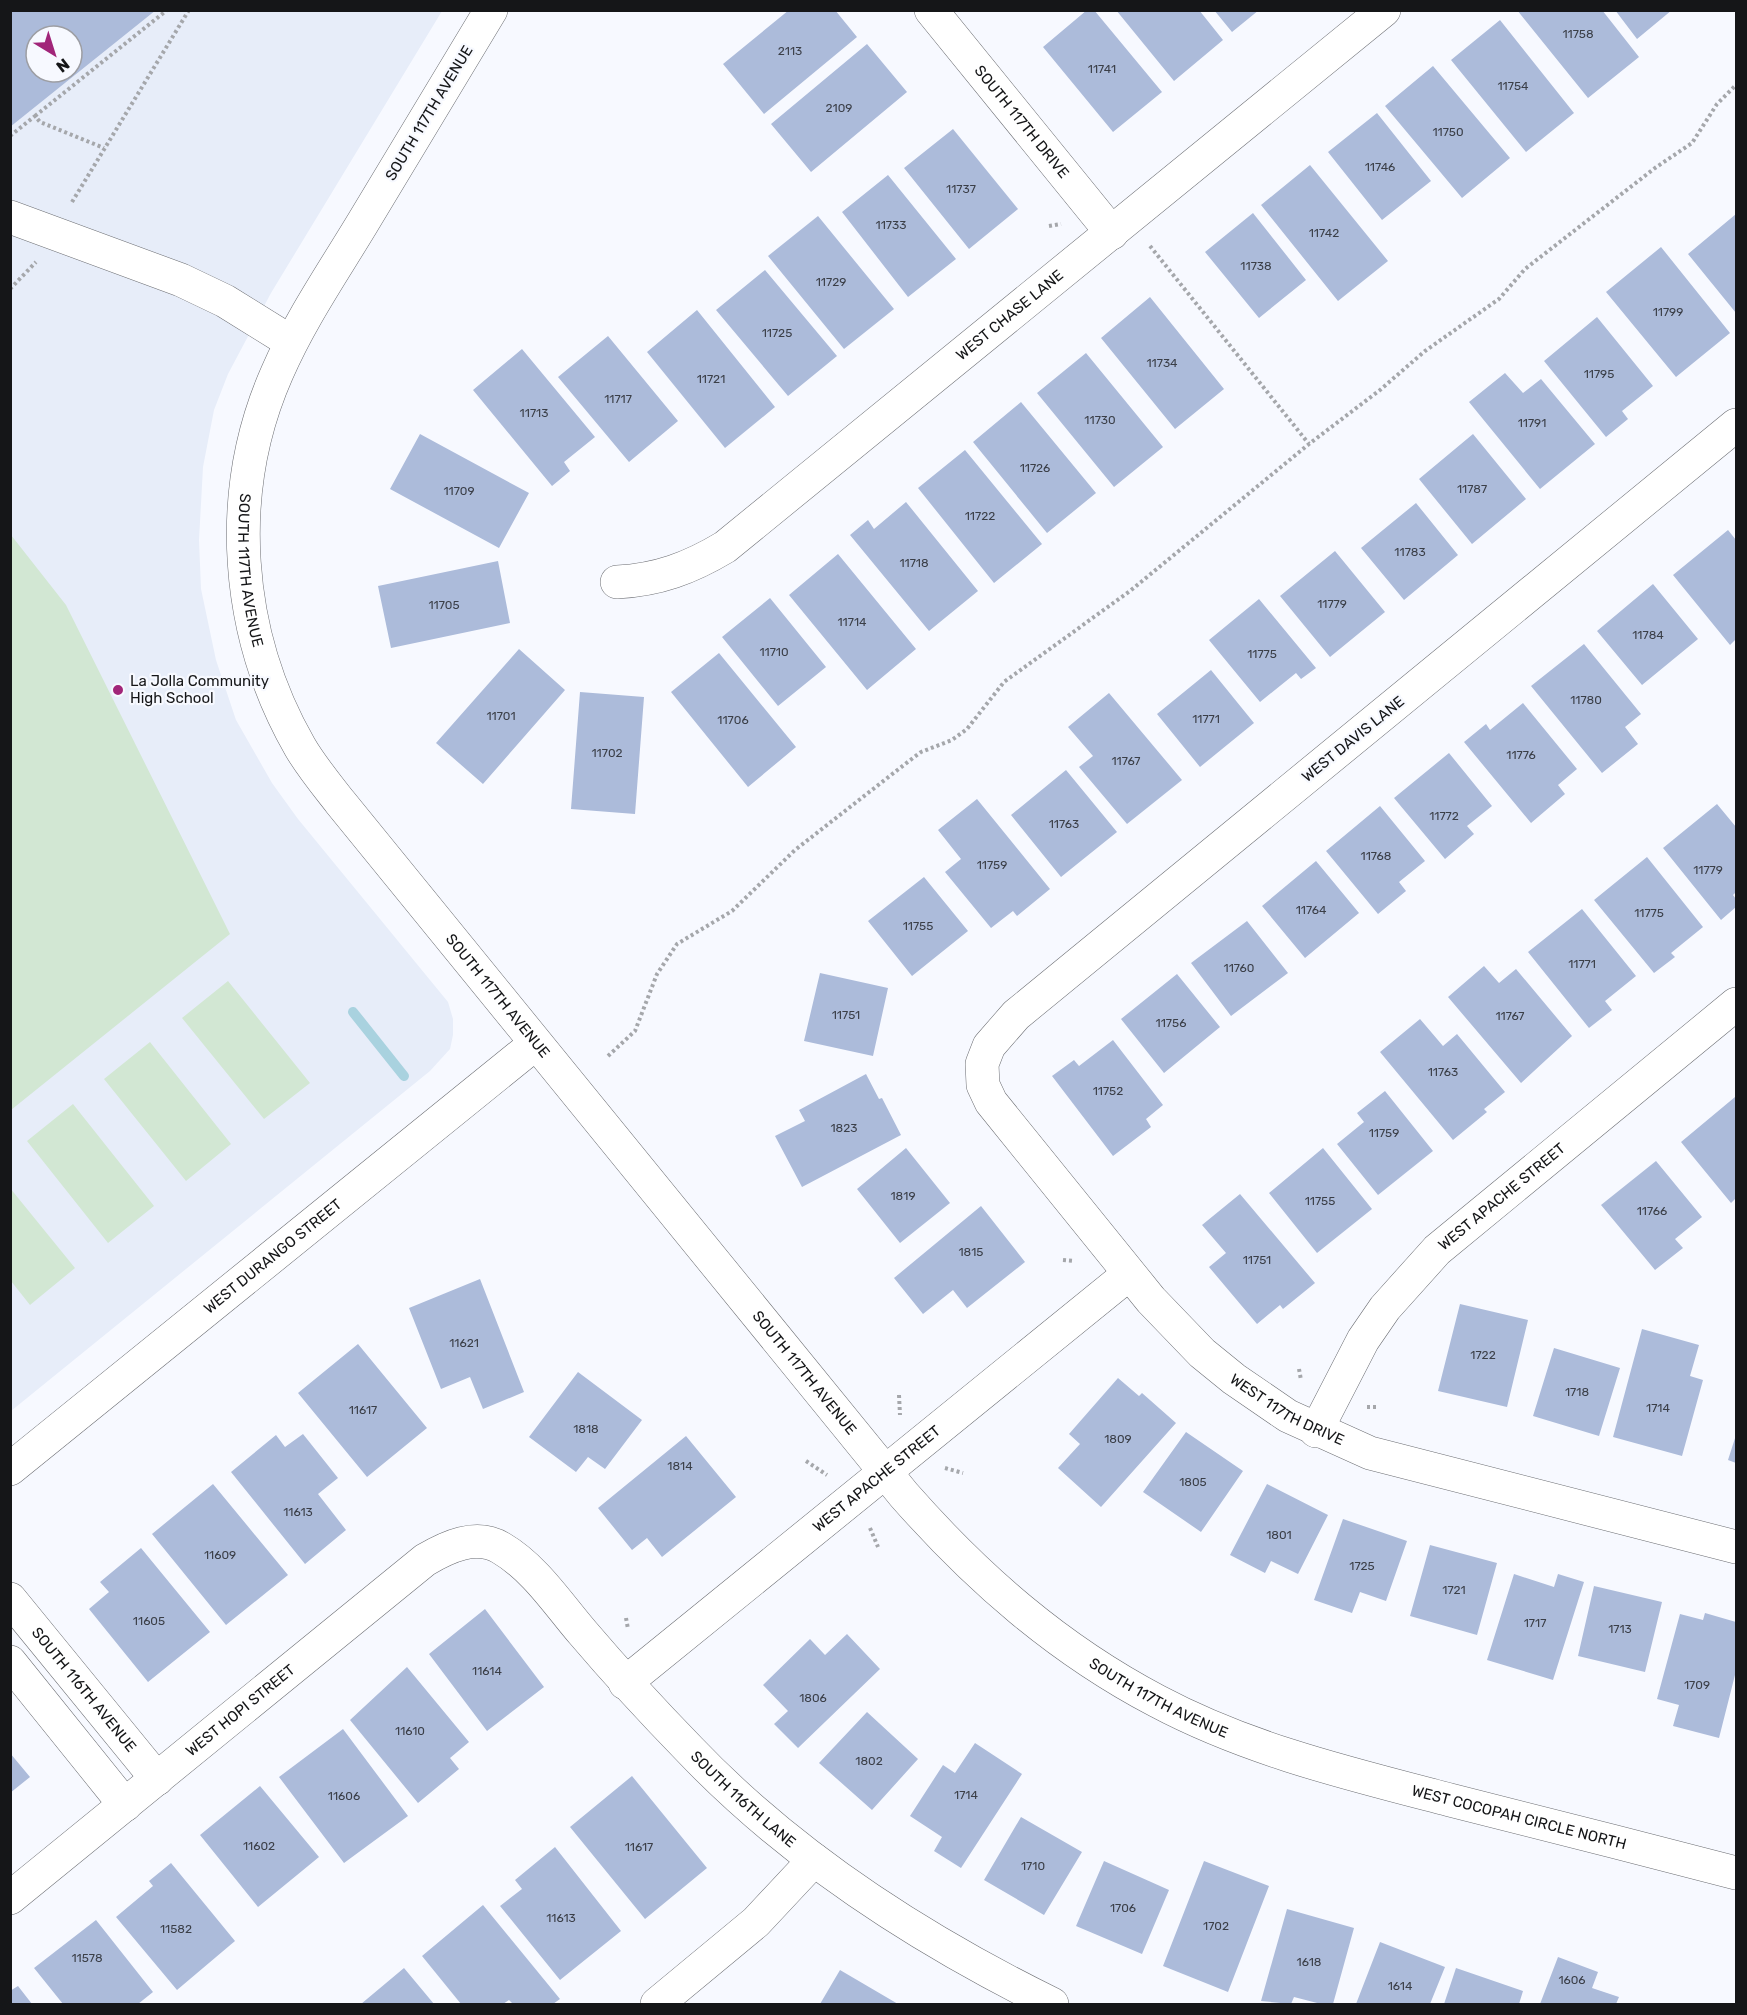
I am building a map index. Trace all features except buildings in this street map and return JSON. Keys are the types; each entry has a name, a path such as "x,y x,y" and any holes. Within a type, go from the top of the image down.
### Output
{"street":[{"name":"SOUTH 117TH AVENUE","path":"491,10 291,342 261,414 247,476 243,511 245,582 260,651 273,691 301,749 321,777 535,1044 884,1471 974,1570 1023,1613 1064,1644 1157,1701 1206,1725 1302,1760"},
{"name":"SOUTH 117TH DRIVE","path":"931,10 1112,233"},
{"name":"WEST CHASE LANE","path":"617,582 643,581 672,574 699,563 725,547 1384,10"},
{"path":"10,217 181,280 225,301 291,342"},
{"name":"WEST DAVIS LANE","path":"982,1064 989,1046 1016,1015 1737,425"},
{"name":"WEST APACHE STREET","path":"1316,1431 1363,1340 1385,1308 1437,1250 1737,1004"},
{"name":"WEST DURANGO STREET","path":"10,1469 535,1044"},
{"name":"WEST 117TH DRIVE","path":"982,1064 983,1085 1002,1119 1128,1274 1202,1353 1261,1399 1316,1431 1396,1461 1737,1547"},
{"name":"WEST APACHE STREET","path":"625,1683 1128,1274"},
{"name":"SOUTH 116TH LANE","path":"480,1542 498,1546 522,1563 625,1683 698,1759 814,1860 939,1945 1052,2004"},
{"name":"WEST HOPI STREET","path":"10,1898 425,1560 458,1544 480,1542"},
{"name":"SOUTH 116TH AVENUE","path":"10,1599 157,1779"},
{"path":"10,1662 125,1805"},
{"name":"WEST COCOPAH CIRCLE NORTH","path":"1302,1760 1737,1873"},
{"path":"657,2004 756,1922 814,1860"}],"path":[{"path":"10,136 167,10"},
{"path":"10,289 41,256 189,10"},
{"path":"608,1056 635,1031 657,974 677,944 732,911 795,850 909,761 959,735 1004,681 1119,600 1443,337 1500,299 1525,269 1655,168 1692,144 1717,104 1737,86"},
{"path":"35,116 40,122 104,148"},
{"path":"1147,243 1309,444"}],"shaded area":[{"name":"La Jolla Community High School","path":"11,11 442,11 271,293 228,374 214,410 203,467 199,540 201,589 216,660 236,720 272,783 298,819 448,1002 453,1019 450,1049 430,1071 11,1411"}],"green space":[{"path":"11,535 66,605 230,934 11,1110"},
{"path":"228,981 310,1083 264,1119 182,1018"},
{"path":"150,1042 231,1144 186,1181 104,1079"},
{"path":"73,1104 154,1206 108,1243 27,1141"},
{"path":"10,1188 75,1268 30,1305 11,1281"}],"waterway":[{"path":"353,1012 404,1076"}],"place":[{"name":"La Jolla Community High School","path":"118,690"}]}
